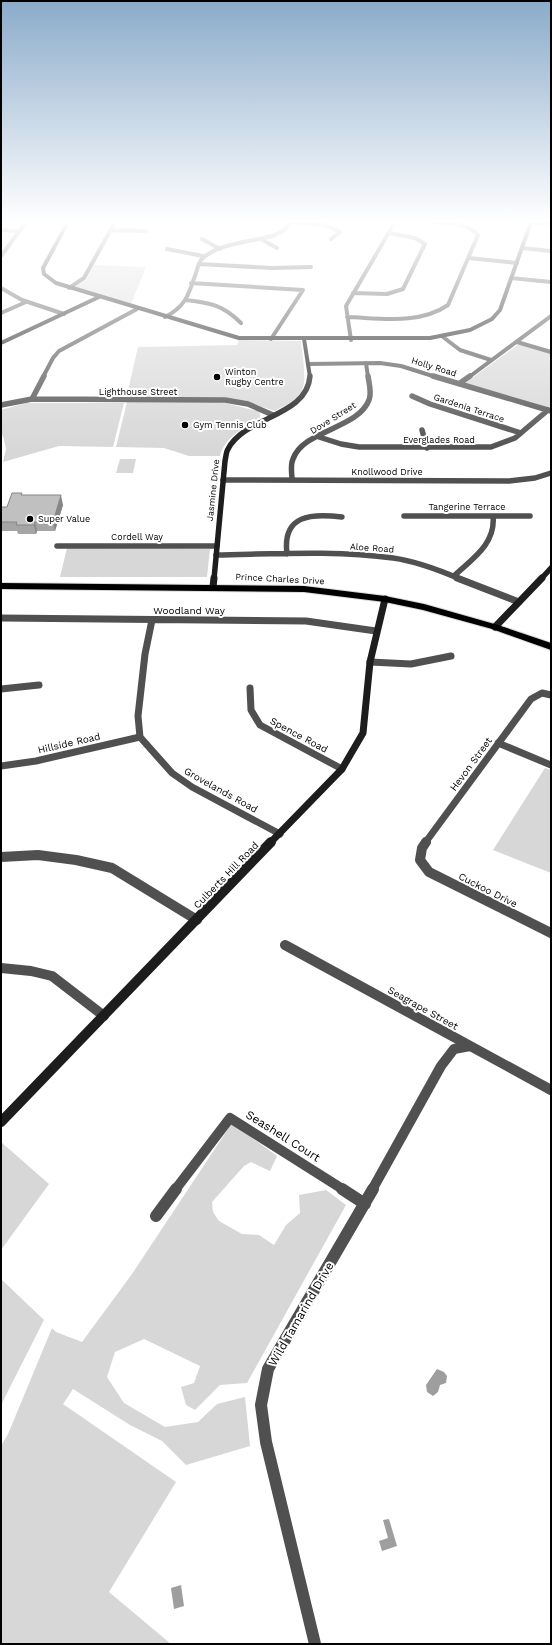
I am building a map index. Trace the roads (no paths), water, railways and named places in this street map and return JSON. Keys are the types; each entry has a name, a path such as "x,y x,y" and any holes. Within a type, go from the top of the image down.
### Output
{"highway":[{"name":"Prince Charles Drive","path":"1,586 304,589 386,599 424,607 495,627 551,647"}],"street":[{"path":"20,299 64,314"},
{"path":"1,343 95,299"},
{"path":"105,299 235,338 351,340 443,337 470,330 495,317 500,310 504,299"},
{"path":"271,339 297,299"},
{"path":"350,299 345,308 351,340"},
{"path":"347,317 410,317 425,315 440,310 449,304 451,299"},
{"path":"165,317 180,309 186,300 221,306 228,309 241,323"},
{"path":"1,313 26,302"},
{"path":"32,399 53,358 60,351 137,309"},
{"path":"460,383 551,316"},
{"path":"443,337 460,350 491,360"},
{"name":"Jasmine Drive","path":"213,587 222,480 226,456 233,442 245,432 294,403 305,393 309,384 309,364 304,339"},
{"path":"517,342 551,352"},
{"name":"Holly Road","path":"309,364 366,363 405,367 550,411"},
{"name":"Dove Street","path":"292,480 292,460 294,455 319,437 356,415 368,403 370,392 366,363"},
{"name":"Gardenia Terrace","path":"412,396 430,404 521,433"},
{"name":"Lighthouse Street","path":"1,405 32,399 224,400 248,404 273,415"},
{"name":"Everglades Road","path":"319,437 341,444 358,447 427,448 497,446 508,443 550,411"},
{"path":"422,430 427,448"},
{"name":"Knollwood Drive","path":"222,480 509,481 536,478 551,473"},
{"name":"Tangerine Terrace","path":"404,516 530,516"},
{"path":"454,576 490,539 494,530 493,516"},
{"path":"287,554 286,537 289,530 295,523 315,517 342,517"},
{"name":"Cordell Way","path":"57,546 217,546"},
{"name":"Aloe Road","path":"216,555 287,554 394,558 421,564 518,602"},
{"path":"495,627 551,568"},
{"name":"Culberts Hill Road","path":"1,1122 342,769 363,733 370,662 376,631 386,599"},
{"name":"Woodland Way","path":"1,618 306,621 376,631"},
{"path":"140,737 138,716 145,654 152,620"},
{"path":"370,662 396,665 425,663 451,656"},
{"path":"1,688 39,684"},
{"name":"Spence Road","path":"250,688 251,710 260,725 342,769"},
{"name":"Hevon Street","path":"420,860 422,848 531,699 542,693 551,694"},
{"name":"Hillside Road","path":"1,766 36,761 140,737"},
{"name":"Grovelands Road","path":"140,737 172,773 192,787 280,834"},
{"path":"498,743 551,764"},
{"path":"1,857 38,855 76,860 112,868 197,920"},
{"name":"Cuckoo Drive","path":"420,860 430,872 551,933"},
{"name":"Seagrape Street","path":"285,945 551,1090"},
{"path":"1,968 30,971 52,976 104,1016"},
{"name":"Wild Tamarind Drive","path":"314,1644 266,1442 261,1405 268,1370 365,1204 441,1066 454,1049 470,1046"},
{"name":"Seashell Court","path":"156,1216 230,1118 365,1204"}],"place":[{"name":"Winton Rugby Centre","path":"217,377"},
{"name":"Gym Tennis Club","path":"185,425"},
{"name":"Super Value","path":"30,519"}]}
